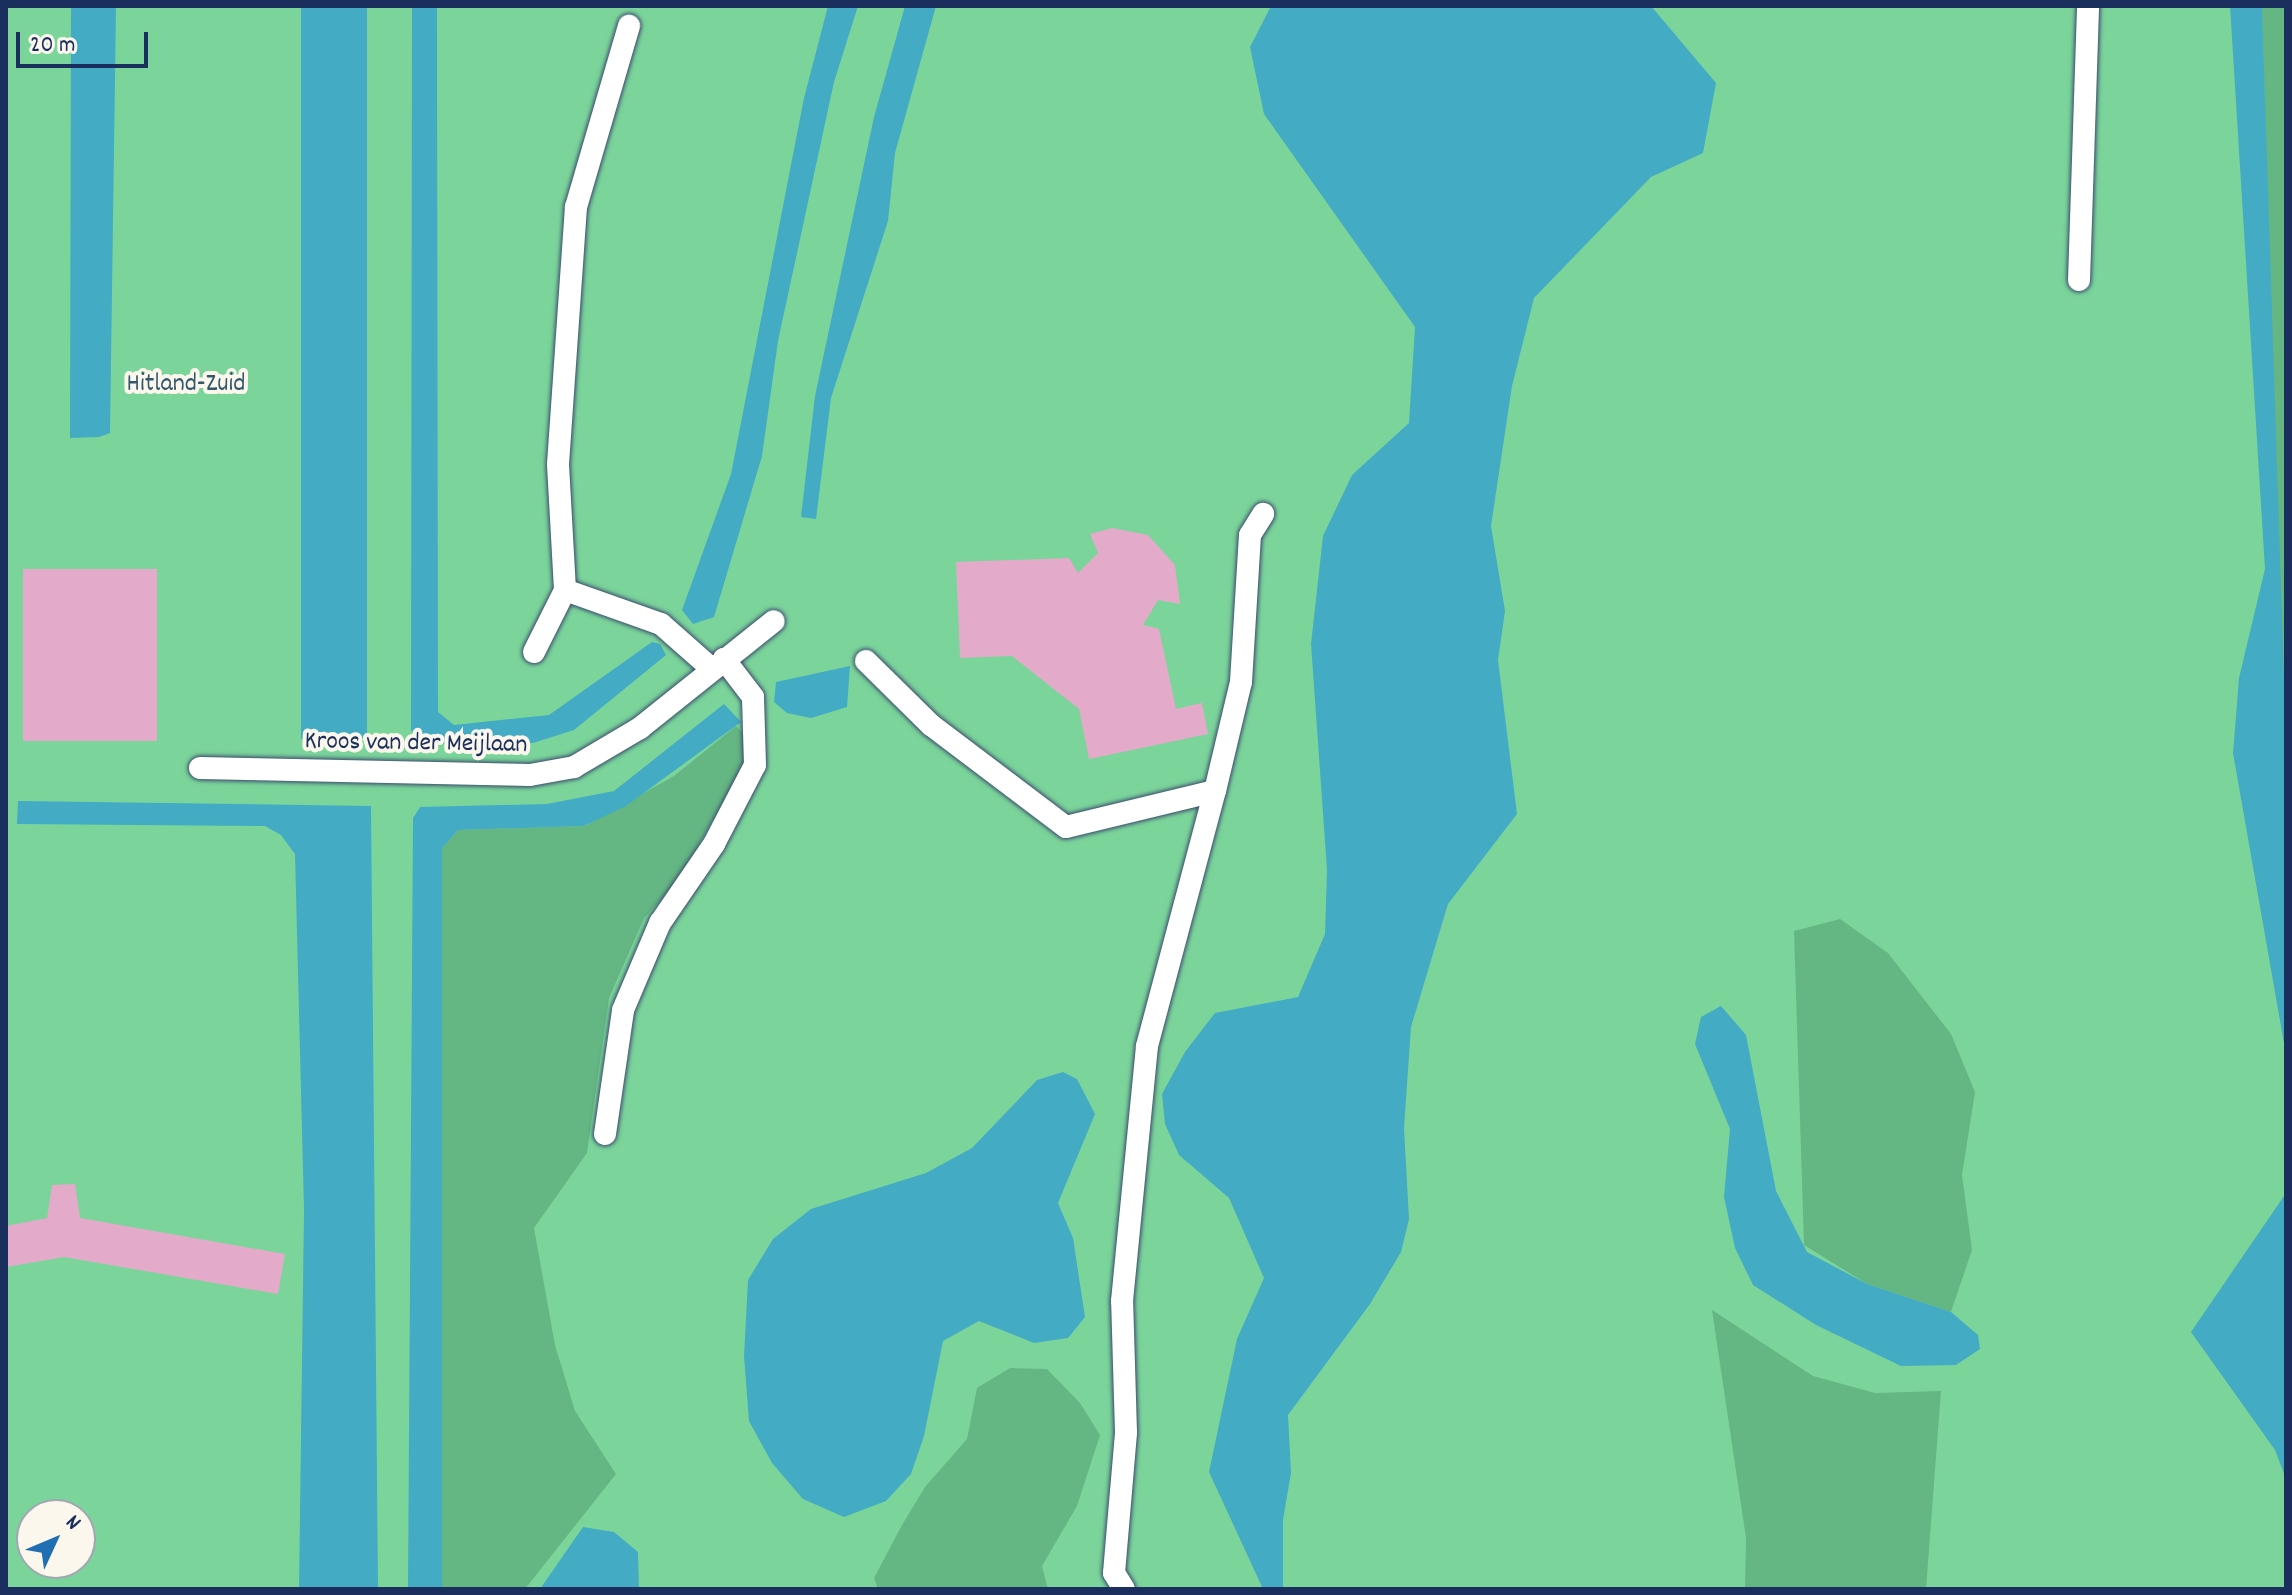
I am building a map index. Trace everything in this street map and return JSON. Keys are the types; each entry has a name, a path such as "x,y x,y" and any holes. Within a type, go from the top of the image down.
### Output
{"lane":[{"path":"2079,280 2088,6"},
{"path":"534,652 565,590 558,464 576,207 629,26"},
{"path":"1124,1589 1114,1573 1126,1432 1122,1301 1147,1046 1241,682 1250,535 1263,514"},
{"path":"565,590 661,624 718,664 753,697 755,765 714,844 660,923 623,1010 605,1134"},
{"name":"Kroos van der Meijlaan","path":"200,768 530,775 574,767 640,728 774,621"},
{"path":"866,661 931,725 1066,827 1215,791"}],"green space":[{"name":"Hitland-Zuid","path":"6,6 2286,6 2286,1589 6,1589"},
{"path":"2262,6 2286,6 2286,743 2278,569"},
{"path":"736,726 747,737 744,766 676,884 644,918 609,998 587,1153 534,1228 555,1345 575,1411 616,1474 525,1589 442,1589 442,848 458,830 585,826 674,776"},
{"path":"1840,919 1888,953 1951,1034 1975,1092 1962,1175 1972,1250 1951,1312 1867,1284 1804,1245 1794,931"},
{"path":"1712,1310 1813,1376 1875,1393 1941,1391 1926,1589 1745,1589 1746,1538"},
{"path":"1010,1368 1047,1369 1080,1403 1100,1435 1077,1506 1042,1566 1048,1589 878,1589 874,1578 902,1525 925,1487 967,1439 977,1388"}],"water":[{"path":"71,6 116,6 110,433 99,437 70,438"},
{"path":"301,6 367,6 367,739 301,739"},
{"path":"412,6 437,6 438,712 454,725 549,715 652,642 660,644 666,655 574,730 533,743 425,744 411,730"},
{"path":"828,6 858,6 834,82 778,341 762,456 714,617 693,624 682,610 731,474 804,98"},
{"path":"905,6 936,6 895,153 888,221 831,398 816,519 801,517 815,396 874,117"},
{"path":"1271,6 1651,6 1716,83 1703,153 1651,177 1534,298 1512,386 1491,526 1505,611 1498,660 1517,814 1448,904 1411,1027 1404,1128 1409,1219 1401,1252 1370,1304 1288,1415 1291,1473 1283,1520 1283,1587 1263,1589 1209,1472 1237,1339 1264,1278 1229,1198 1179,1155 1165,1124 1162,1094 1185,1052 1215,1013 1298,997 1325,934 1327,870 1311,644 1323,536 1352,475 1409,423 1415,327 1264,114 1250,47"},
{"path":"2230,6 2262,6 2286,743 2286,1055 2233,753 2239,678 2265,569"},
{"path":"850,666 847,707 811,718 787,713 774,702 776,682"},
{"path":"724,704 741,722 626,806 584,826 458,830 442,848 442,1589 408,1589 413,818 420,807 547,804 614,791"},
{"path":"18,801 371,806 378,1589 299,1589 304,1210 295,854 281,835 265,826 17,824"},
{"path":"1721,1006 1746,1035 1776,1191 1807,1252 1867,1284 1951,1312 1978,1335 1980,1349 1956,1365 1901,1366 1816,1325 1753,1285 1735,1248 1724,1197 1730,1129 1695,1044 1701,1017"},
{"path":"1063,1072 1077,1079 1095,1114 1058,1203 1073,1238 1085,1317 1068,1338 1034,1343 979,1321 943,1341 924,1436 911,1474 886,1501 844,1517 803,1499 772,1463 749,1421 744,1356 748,1280 773,1239 811,1209 926,1173 972,1148 1037,1080"},
{"path":"2286,1193 2286,1479 2275,1450 2191,1332"},
{"path":"583,1527 614,1532 638,1552 639,1589 540,1589"}],"building":[{"path":"1112,528 1148,535 1175,565 1180,604 1158,600 1143,625 1159,629 1176,709 1202,703 1208,734 1089,759 1079,709 1012,656 960,658 956,562 1069,558 1078,573 1098,553 1090,534"},
{"path":"23,569 157,569 157,741 23,741"},
{"path":"75,1184 80,1218 285,1254 278,1294 64,1257 6,1267 6,1226 47,1218 52,1185"}]}
